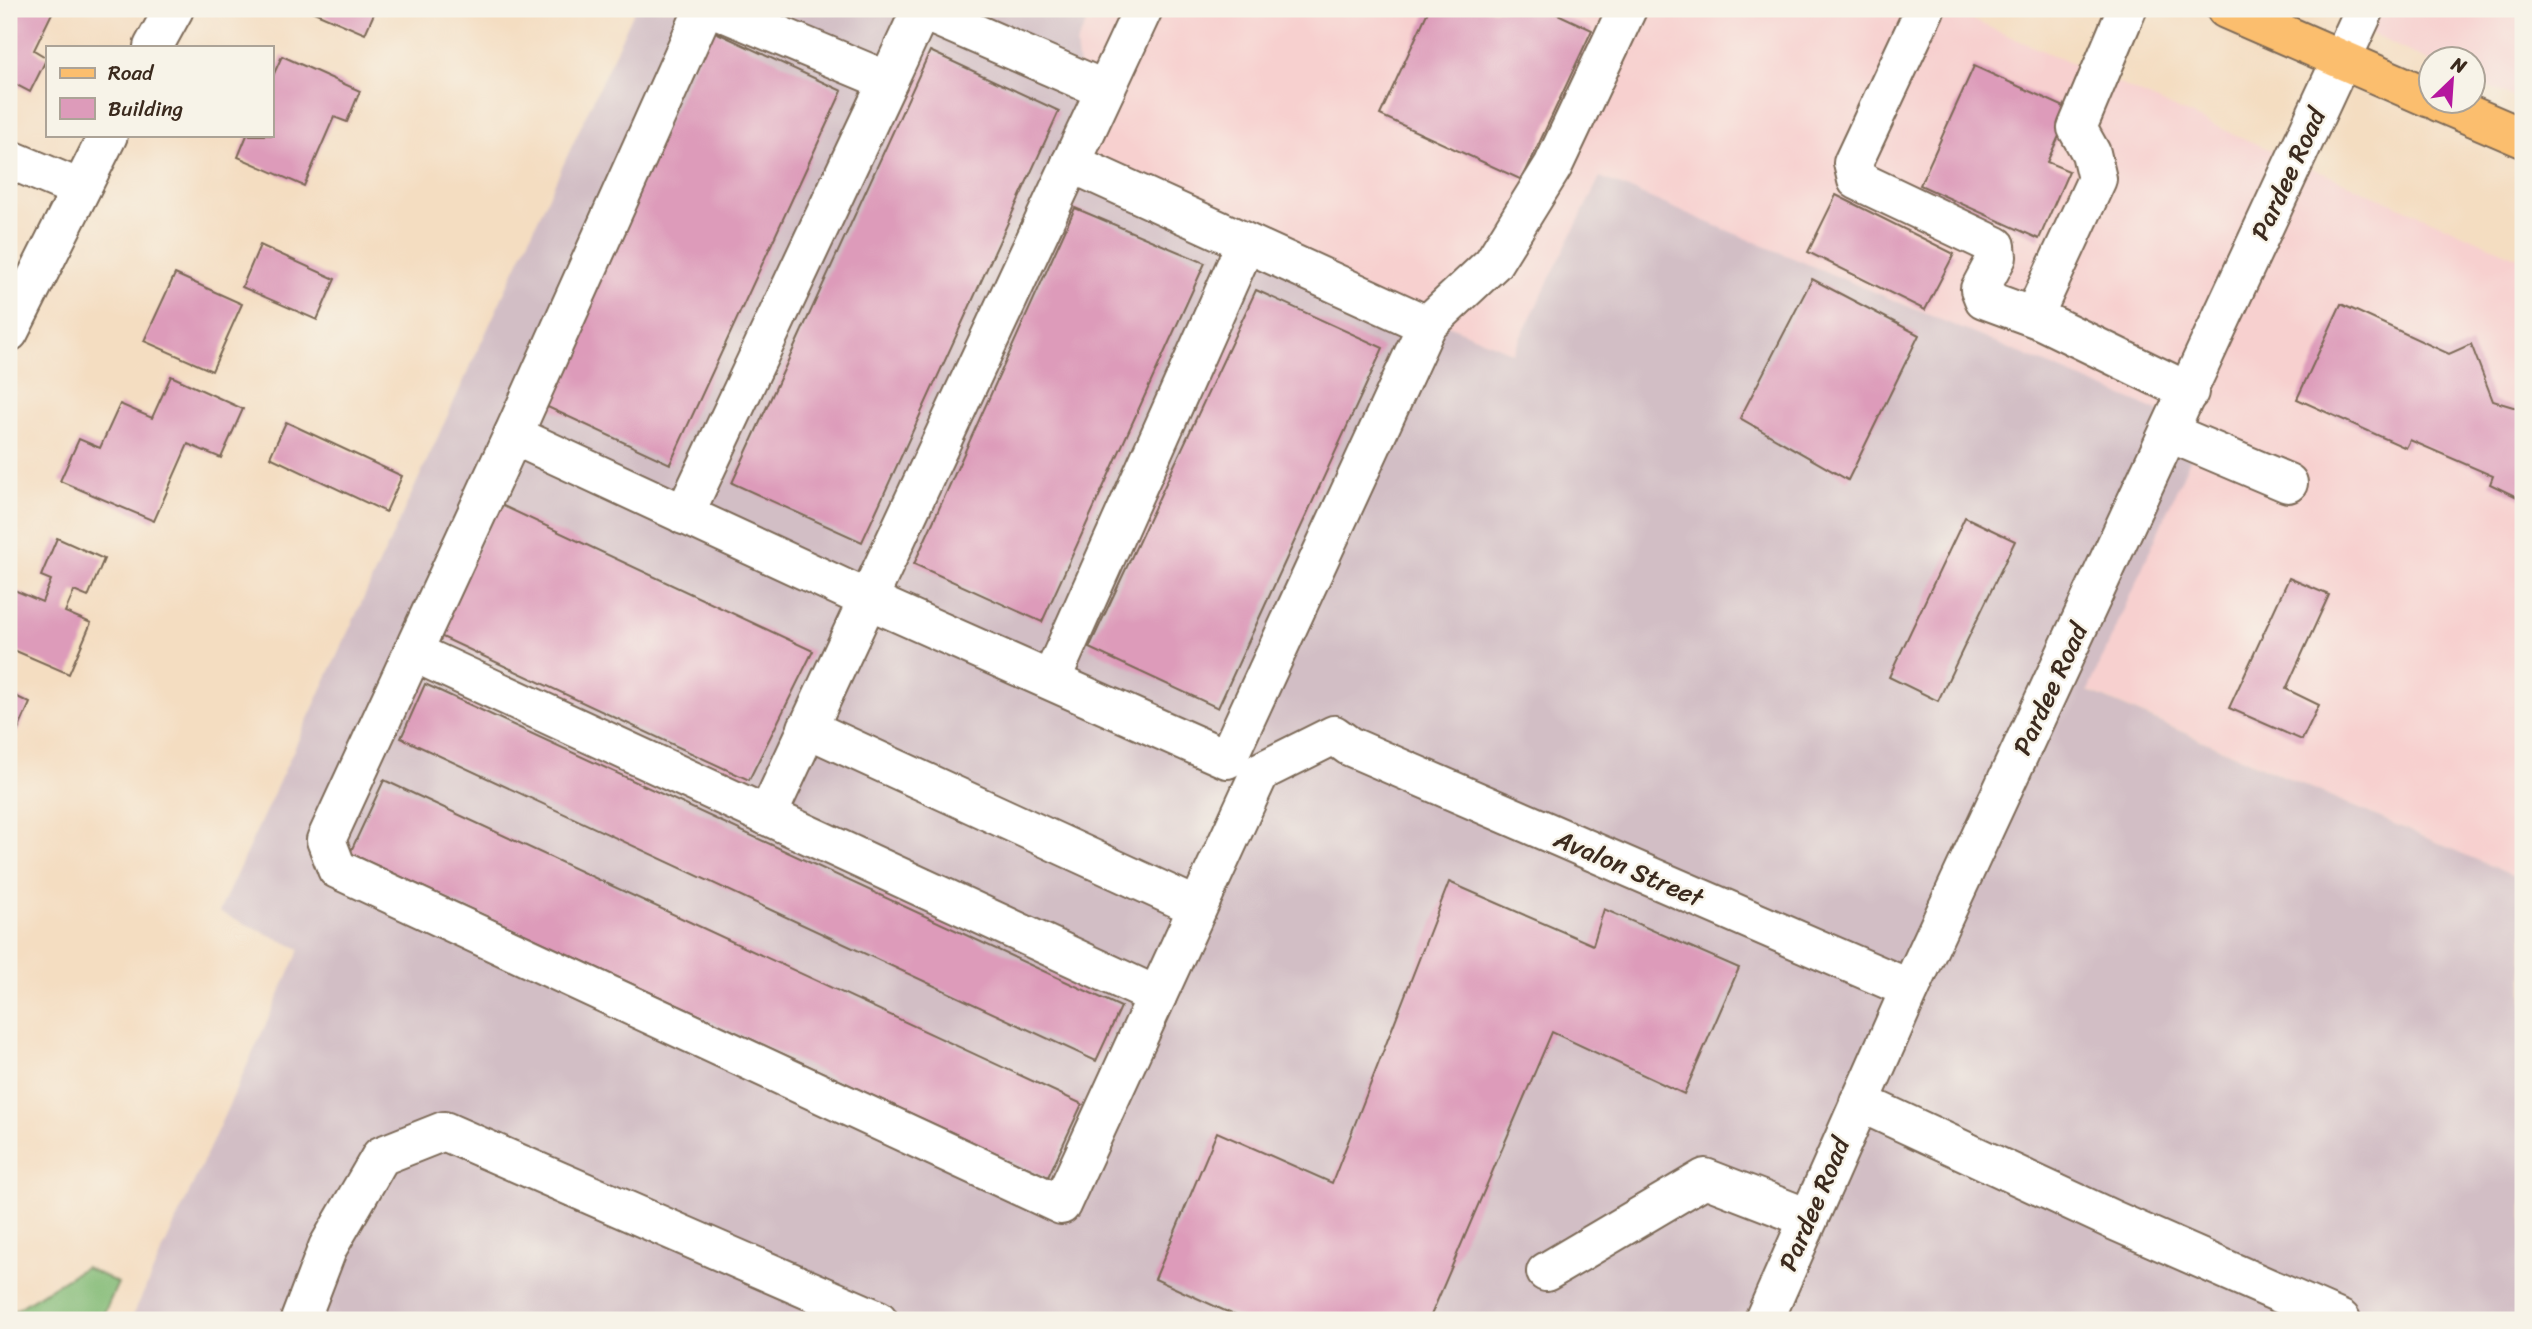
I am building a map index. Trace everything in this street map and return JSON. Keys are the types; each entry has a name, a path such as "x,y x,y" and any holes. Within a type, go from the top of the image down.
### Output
{"main road":[{"path":"2226,9 2416,92"},
{"path":"2472,116 2523,138"}],"street":[{"path":"154,46 174,9"},
{"path":"704,9 513,435 326,840 337,869 1061,1205 1198,907 807,728"},
{"path":"716,9 888,80"},
{"path":"766,816 1143,9"},
{"path":"513,435 867,599 1227,758 1427,325 1493,263 1553,166 1627,9"},
{"path":"1926,9 1853,163 1857,180 1996,246 1997,257 1980,289 1984,299 2041,320 2189,392"},
{"path":"2041,320 2035,313 2097,178 2091,153 2077,128 2127,9"},
{"name":"Pardee Road","path":"1764,1320 1858,1102 2365,9"},
{"path":"684,515 922,10 1105,90"},
{"path":"9,331 107,136"},
{"path":"9,159 80,189"},
{"path":"1071,163 1427,325"},
{"path":"1051,680 1246,243"},
{"path":"2170,433 2288,483"},
{"path":"413,652 1157,996"},
{"name":"Avalon Street","path":"1198,907 1260,772 1334,735 1349,746 1910,989"},
{"path":"1858,1102 2113,1220 2342,1320"},
{"path":"300,1320 328,1247 381,1156 444,1131 878,1320"},
{"path":"1546,1272 1705,1178 1808,1218"}],"shaded area":[{"path":"635,9 1093,9 1076,45 1093,173 1513,353 1600,177 2203,430 2088,691 2523,880 2523,1320 131,1320 300,949 219,912"},
{"path":"1093,9 1947,9 2523,260 2523,880 2087,690 2202,430 1513,353 1093,173 1076,45"},
{"path":"2320,9 2523,9 2523,102 2486,86 2486,46 2416,46 2416,55"}],"green space":[{"path":"85,1267 118,1283 101,1320 9,1320 9,1314"}],"building":[{"path":"9,9 54,9 34,50 46,60 30,92 9,81"},
{"path":"307,9 376,9 365,34"},
{"path":"1429,9 1547,9 1592,30 1522,180 1380,115"},
{"path":"711,30 842,91 670,464 539,403"},
{"path":"930,51 1059,111 862,542 732,483"},
{"path":"282,56 360,91 347,122 334,117 304,186 238,157 247,136 273,136 273,76"},
{"path":"1974,66 2071,110 2047,162 2069,171 2039,239 1920,185"},
{"path":"1836,195 1954,254 1925,310 1808,252"},
{"path":"1075,208 1205,263 1042,622 914,564"},
{"path":"260,245 335,279 317,320 242,287"},
{"path":"175,274 242,304 212,371 144,341"},
{"path":"1812,279 1919,335 1848,480 1740,418"},
{"path":"1256,290 1383,348 1218,708 1089,648"},
{"path":"2341,304 2449,354 2471,344 2493,401 2520,409 2523,403 2523,500 2490,484 2493,476 2410,440 2406,448 2297,399"},
{"path":"171,376 243,409 221,458 188,444 154,521 60,481 79,439 100,448 120,404 152,418"},
{"path":"286,422 402,476 386,512 270,457"},
{"path":"499,504 813,651 749,780 438,635"},
{"path":"1965,517 2015,541 1938,701 1889,677"},
{"path":"57,538 104,559 88,597 74,591 65,612 91,623 69,674 9,648 9,597 12,589 42,602 51,580 41,576"},
{"path":"2289,578 2329,595 2286,689 2319,705 2302,740 2229,708"},
{"path":"425,684 1121,1007 1096,1061 401,738"},
{"path":"9,693 30,703 9,751"},
{"path":"384,780 1082,1104 1048,1177 350,853"},
{"path":"1449,882 1593,945 1604,909 1739,968 1684,1094 1552,1032 1429,1320 1245,1320 1155,1279 1217,1132 1332,1183"}]}
